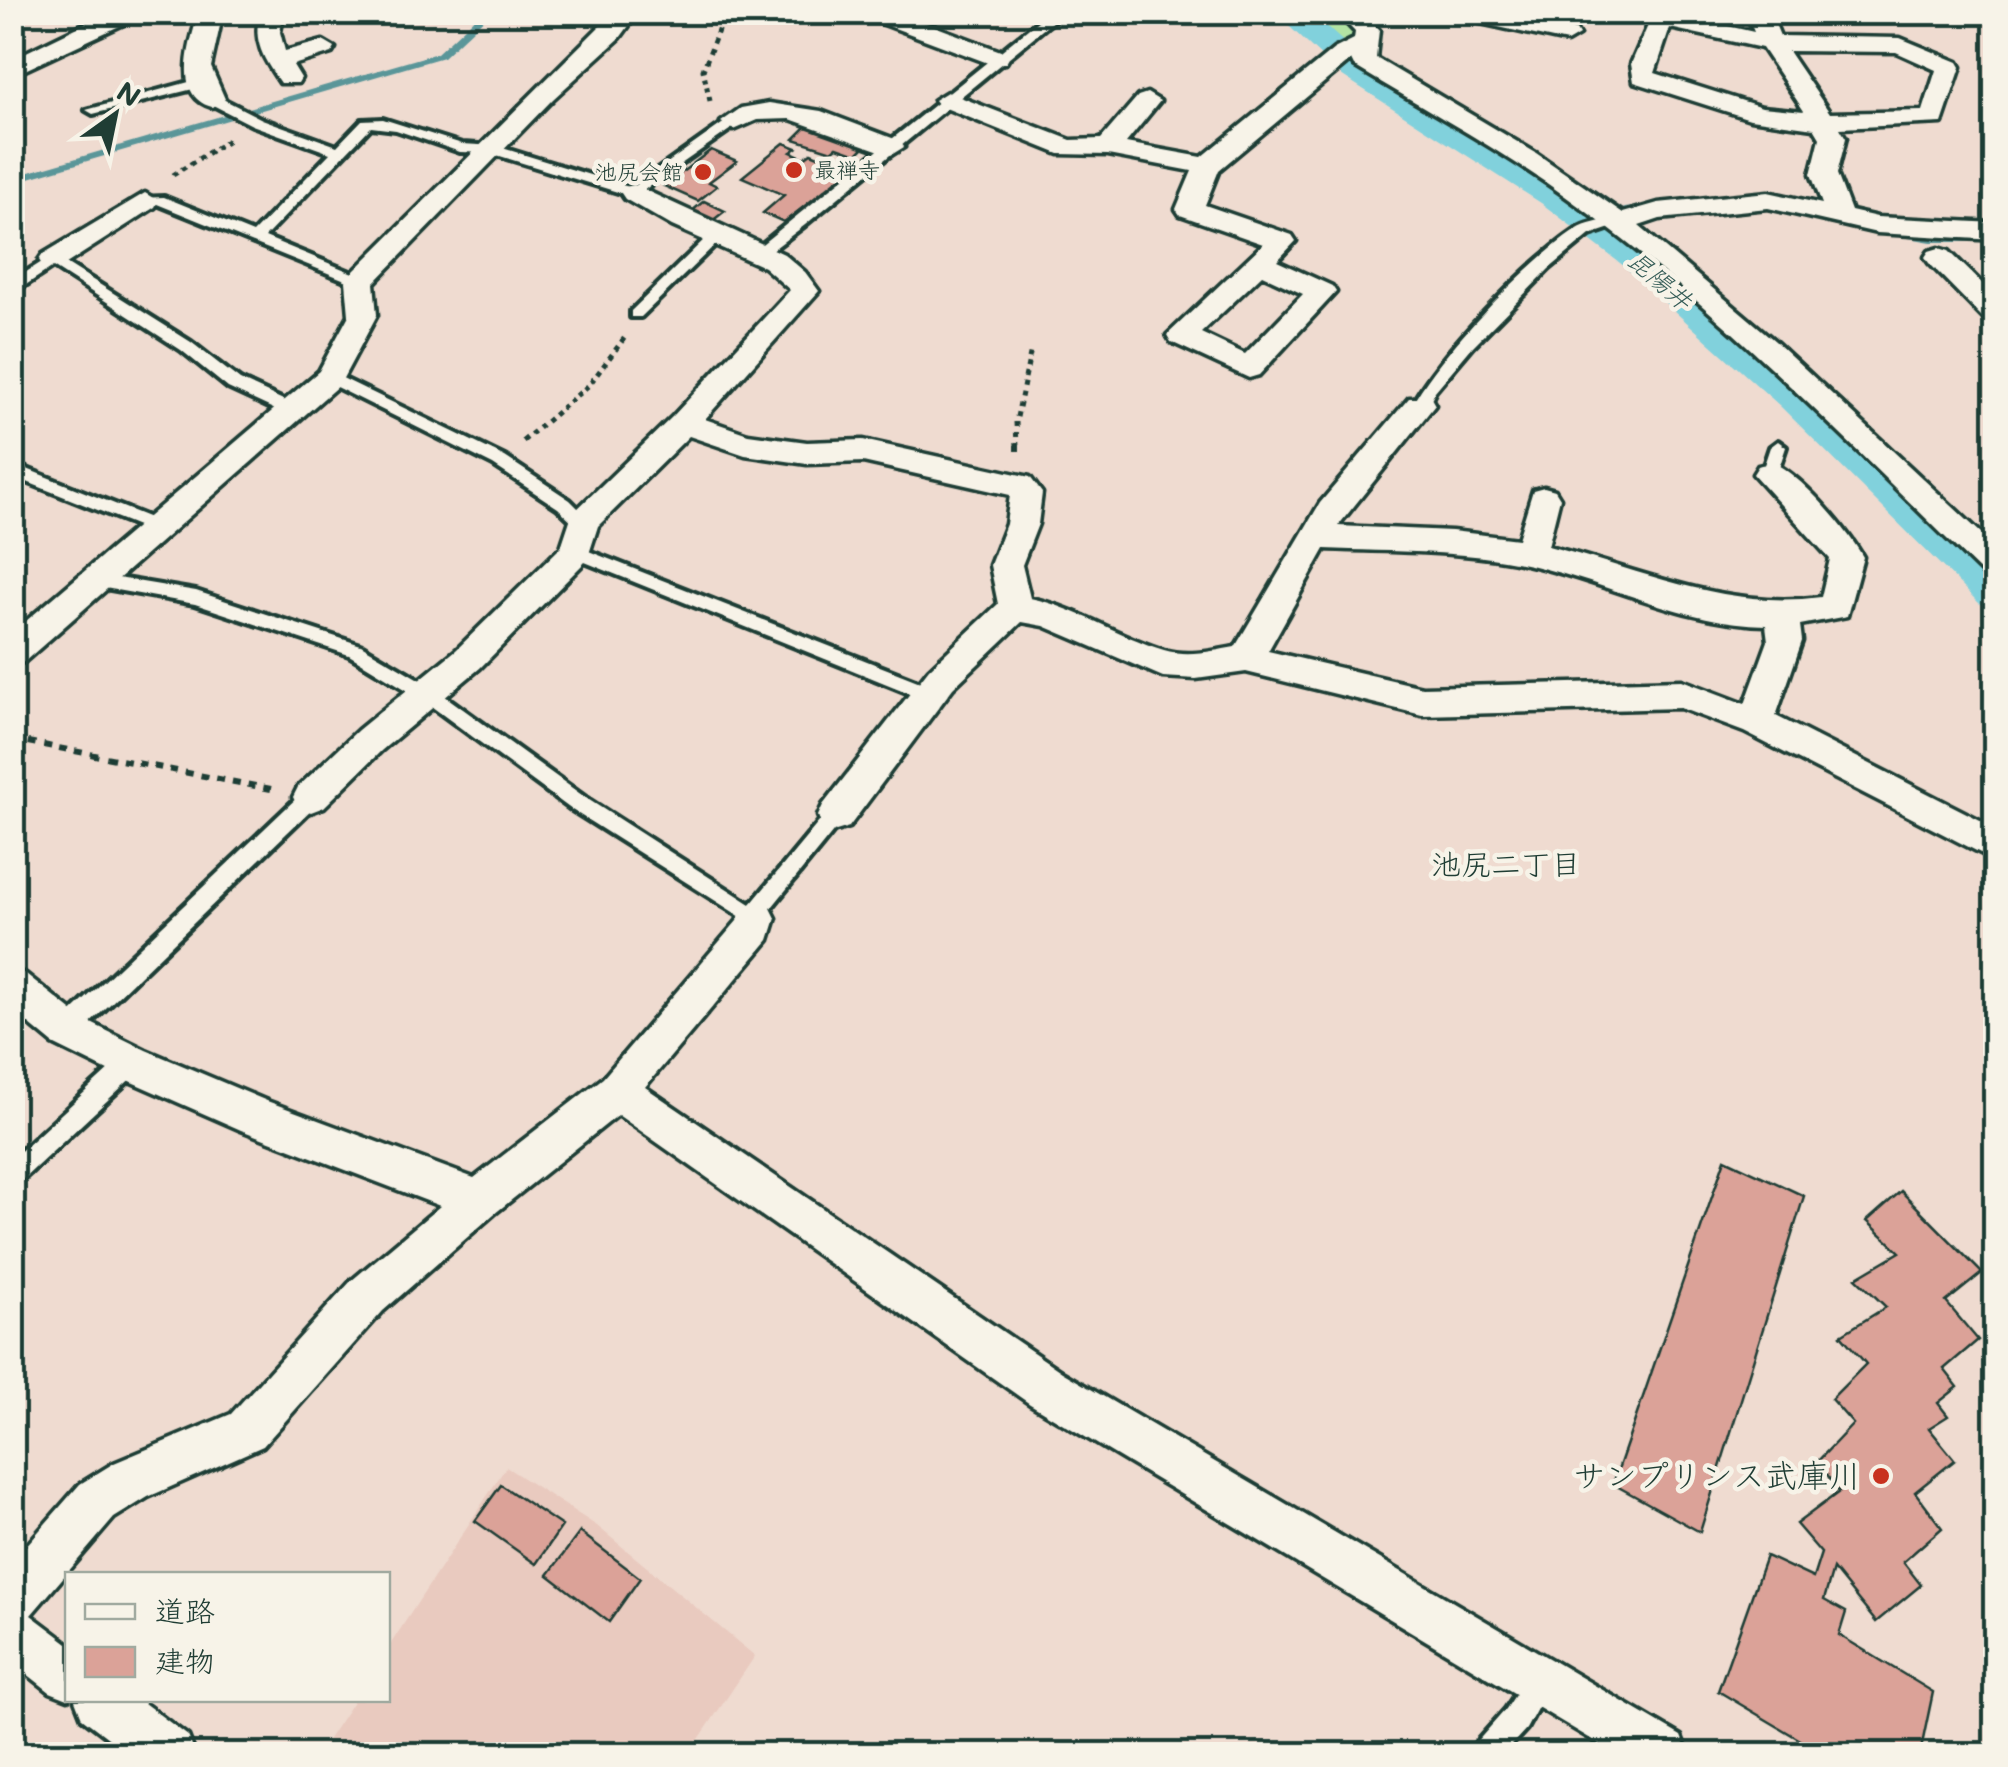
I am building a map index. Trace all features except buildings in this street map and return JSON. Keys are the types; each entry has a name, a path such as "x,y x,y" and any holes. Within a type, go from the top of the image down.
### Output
{"street":[{"path":"12,69 125,14 153,12"},
{"path":"206,91 195,66 211,12"},
{"path":"272,12 265,32 266,43 284,70 323,48"},
{"path":"12,653 288,410 330,378 363,315 360,281 612,33 628,12"},
{"path":"872,12 997,58"},
{"path":"1461,12 1567,35"},
{"path":"1758,12 1770,43 1832,138 1824,174 1840,214"},
{"path":"1662,19 1770,43 1900,45 1949,67 1933,118 1823,121 1758,114 1644,77 1643,64 1662,19"},
{"path":"1258,263 1322,292 1249,368 1181,334 1258,263 1282,241 1190,209 1206,166 1343,54 1366,26"},
{"path":"1366,26 1364,60 1509,148 1618,223 1826,406 1996,567"},
{"path":"947,100 1068,148 1108,147 1206,166"},
{"path":"1108,147 1147,101"},
{"path":"738,118 778,108 891,147"},
{"path":"311,797 468,659 805,290 793,274 762,252 716,236 634,193"},
{"path":"1618,223 1658,212 1768,200 1877,225 1996,232"},
{"path":"53,260 145,201"},
{"path":"1940,257 1996,314"},
{"path":"1246,660 1331,510 1420,405"},
{"path":"684,424 746,444 806,452 863,451 1019,485 1026,493 1022,524 1006,564 1016,608"},
{"path":"1316,537 1530,553 1713,608 1782,615 1836,607 1847,557 1831,515 1774,460"},
{"path":"1530,553 1544,498"},
{"path":"836,816 931,694 994,624 1016,608 1050,615 1163,664 1196,666 1246,660 1422,701 1682,694 1756,722 1996,846"},
{"path":"1756,722 1785,641 1782,615"},
{"path":"12,1599 97,1502 131,1480 247,1430 367,1296 478,1200 617,1091 755,928 757,918"},
{"path":"12,986 67,1031 132,1063 256,1116 478,1200"},
{"path":"617,1091 1046,1388 1664,1754"},
{"path":"12,1631 65,1672"},
{"path":"103,1702 170,1754"}],"lane":[{"path":"762,252 1058,12"},
{"path":"93,110 127,111 206,91 257,122 338,150"},
{"path":"254,240 366,123 417,130 472,153 491,149 634,193 738,118"},
{"path":"145,201 158,200 360,281"},
{"path":"1420,405 1459,351 1527,282 1584,232 1618,223"},
{"path":"636,314 716,236"},
{"path":"12,290 53,260 186,346 234,384 288,410"},
{"path":"330,378 499,461 515,476 568,504 580,537 931,694"},
{"path":"12,469 154,526"},
{"path":"94,580 196,598 355,650 427,693 579,804 757,918 759,909 836,816"},
{"path":"67,1031 311,797"},
{"path":"12,1174 132,1063"},
{"path":"1485,1754 1516,1718 1539,1680"}],"path":[{"path":"725,12 703,70 710,102 738,118"},
{"path":"145,201 154,186 257,122"},
{"path":"499,461 589,385 634,325 636,314"},
{"path":"1019,485 1016,422 1031,349"},
{"path":"12,738 311,797"}],"shaded area":[{"path":"506,1467 597,1526 755,1656 689,1754 318,1754 353,1702 390,1702 390,1645"}],"green space":[{"path":"1296,13 1341,13 1359,29 1358,41 1342,50"}],"waterway":[{"path":"32,50 85,22 292,20 314,12"},
{"path":"12,180 440,55 487,12"},
{"name":"昆陽井","path":"1290,12 1353,68 1554,195 1637,258 1743,349 1996,592"},
{"path":"1591,223 1629,210 1655,207"},
{"path":"1890,232 1931,239 1992,239"}],"place":[{"name":"最禅寺","path":"794,170"},
{"name":"池尻会館","path":"703,172"},
{"name":"サンプリンス武庫川","path":"1881,1476"}],"district":[{"name":"池尻二丁目","path":"1506,865"}]}
